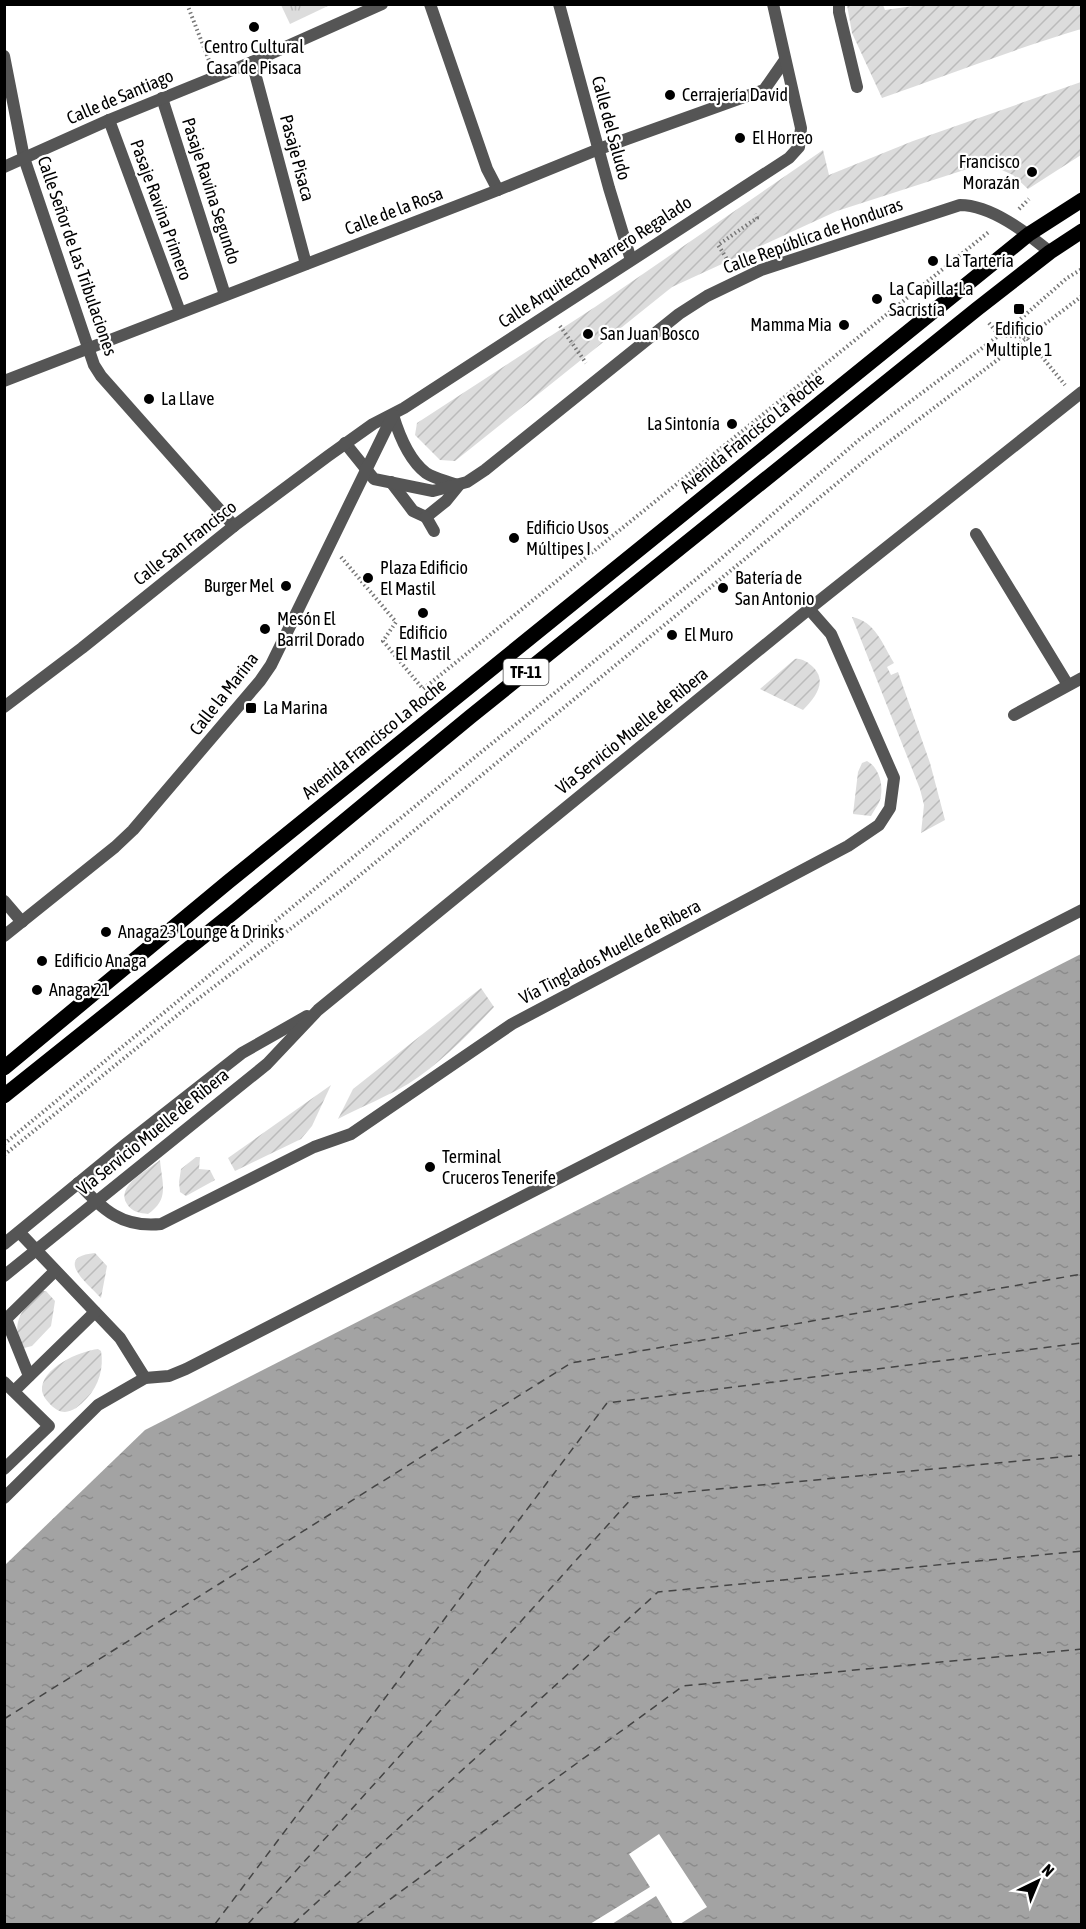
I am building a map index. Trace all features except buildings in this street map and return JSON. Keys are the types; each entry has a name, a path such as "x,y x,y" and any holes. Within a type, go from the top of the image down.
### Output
{"main road":[{"name":"Avenida Francisco La Roche","path":"4,1068 237,875 1029,234 1082,200"},
{"name":"TF-11","path":"4,1096 234,912 470,717 1050,252 1082,231"}],"street":[{"name":"Calle de Santiago","path":"4,166 109,120 252,62 382,4"},
{"path":"430,4 487,169 498,190"},
{"name":"Calle del Saludo","path":"559,4 631,260"},
{"path":"773,4 785,60"},
{"path":"839,4 857,87"},
{"name":"Calle Señor de Las Tribulaciones","path":"4,56 24,158 94,365 101,376 234,526"},
{"name":"Calle de la Rosa","path":"4,381 599,149 764,90 785,60"},
{"name":"Calle Arquitecto Marrero Regalado","path":"393,415 789,158 799,147 801,128 785,60"},
{"name":"Pasaje Pisaca","path":"252,62 306,264"},
{"name":"Pasaje Ravina Segundo","path":"162,98 225,295"},
{"name":"Pasaje Ravina Primero","path":"109,120 180,312"},
{"name":"Calle República de Honduras","path":"345,443 374,479 433,491 459,485 485,470 679,314 707,296 761,270 952,206 968,205 1029,234 1050,252"},
{"name":"Vía Servicio Muelle de Ribera","path":"4,1276 267,1064 318,1010 809,609 1078,394"},
{"path":"393,415 399,435 424,471 459,485 446,501 426,517"},
{"name":"Calle la Marina","path":"4,936 133,830 260,681 271,665 393,415"},
{"name":"Calle San Francisco","path":"4,707 82,648 234,526 345,443 373,424 393,415"},
{"path":"391,483 413,511 426,517 434,531"},
{"path":"976,534 1068,685"},
{"name":"Vía Tinglados Muelle de Ribera","path":"95,1201 124,1221 148,1225 161,1224 314,1147 351,1134 513,1024 848,846 879,825 890,808 894,778 831,634 809,609"},
{"path":"1014,715 1082,678"},
{"path":"4,900 22,922"},
{"path":"4,1498 98,1405 145,1378 169,1376 186,1369 1082,910"},
{"name":"Vía Servicio Muelle de Ribera","path":"4,1244 242,1053 318,1010"},
{"path":"78,1184 95,1201"},
{"path":"19,1232 120,1338 145,1378"},
{"path":"29,1376 5,1320 55,1271"},
{"path":"14,1391 95,1312"},
{"path":"4,1382 49,1426 4,1469"}],"path":[{"path":"187,4 212,68"},
{"path":"729,262 718,245 756,218 755,214"},
{"path":"330,545 396,622 383,641 423,689 985,233"},
{"path":"4,1144 480,753 710,568 860,439 999,335 1067,278 1082,269"},
{"path":"4,1155 190,1005 343,889 869,458 1082,296"},
{"path":"551,313 586,363"},
{"path":"999,335 1026,337 1078,394"}],"green space":[{"path":"927,4 1081,5 1081,29 882,98 852,33 847,5 883,5 885,10"},
{"path":"281,5 330,5 290,24"},
{"path":"1081,82 1081,155 1028,189 1013,175 986,163 837,211 672,287 455,461 440,460 415,435 417,423 595,307 823,150 829,175 913,141"},
{"path":"852,617 867,623 882,642 894,663 887,667 891,675 898,672 930,763 945,820 921,833 924,805 920,789"},
{"path":"795,659 802,660 813,667 820,684 812,700 803,710 760,689"},
{"path":"867,761 877,771 881,785 880,800 871,816 853,814 858,772 862,763"},
{"path":"481,988 494,1007 454,1048 408,1084 338,1119 353,1089"},
{"path":"331,1085 312,1126 301,1139 235,1171 228,1158"},
{"path":"196,1157 200,1157 199,1169 210,1170 215,1180 186,1196 180,1192 181,1169"},
{"path":"160,1160 162,1197 148,1214 139,1213 127,1204 124,1197 125,1191 134,1179"},
{"path":"95,1253 107,1266 101,1298 82,1278 75,1265 76,1260 83,1255"},
{"path":"43,1291 46,1291 55,1301 51,1326 32,1346 24,1348 19,1342 17,1328 20,1316 23,1310"},
{"path":"98,1349 102,1357 101,1370 91,1393 73,1410 64,1412 54,1408 42,1391 47,1375 62,1362 81,1353"}],"water":[{"path":"1081,954 1081,1924 5,1924 5,1565 145,1430"}],"pier":[{"path":"659,1834 707,1907 680,1924 673,1924 656,1896 612,1924 590,1924 650,1887 629,1854"}],"ferry route":[{"path":"4,1719 571,1363 1082,1274"},
{"path":"215,1924 607,1403 1082,1343"},
{"path":"248,1924 633,1497 1082,1455"},
{"path":"293,1924 658,1592 1082,1551"},
{"path":"356,1924 683,1686 1082,1649"}],"place":[{"name":"Centro Cultural Casa de Pisaca","path":"254,27"},
{"name":"Cerrajería David","path":"670,95"},
{"name":"El Horreo","path":"740,138"},
{"name":"Francisco Morazán","path":"1032,172"},
{"name":"La Tartería","path":"933,261"},
{"name":"La Capilla-La Sacristía","path":"877,299"},
{"name":"Edificio Multiple 1","path":"1019,309"},
{"name":"Mamma Mia","path":"844,325"},
{"name":"San Juan Bosco","path":"588,334"},
{"name":"La Llave","path":"149,399"},
{"name":"La Sintonía","path":"732,424"},
{"name":"Edificio Usos Múltipes I","path":"514,538"},
{"name":"Plaza Edificio El Mastil","path":"368,578"},
{"name":"Burger Mel","path":"286,586"},
{"name":"Batería de San Antonio","path":"723,588"},
{"name":"Edificio El Mastil","path":"423,613"},
{"name":"Mesón El Barril Dorado","path":"265,629"},
{"name":"El Muro","path":"672,635"},
{"name":"La Marina","path":"251,708"},
{"name":"Anaga23 Lounge & Drinks","path":"106,932"},
{"name":"Edificio Anaga","path":"42,961"},
{"name":"Anaga 21","path":"37,990"},
{"name":"Terminal Cruceros Tenerife","path":"430,1167"}]}
